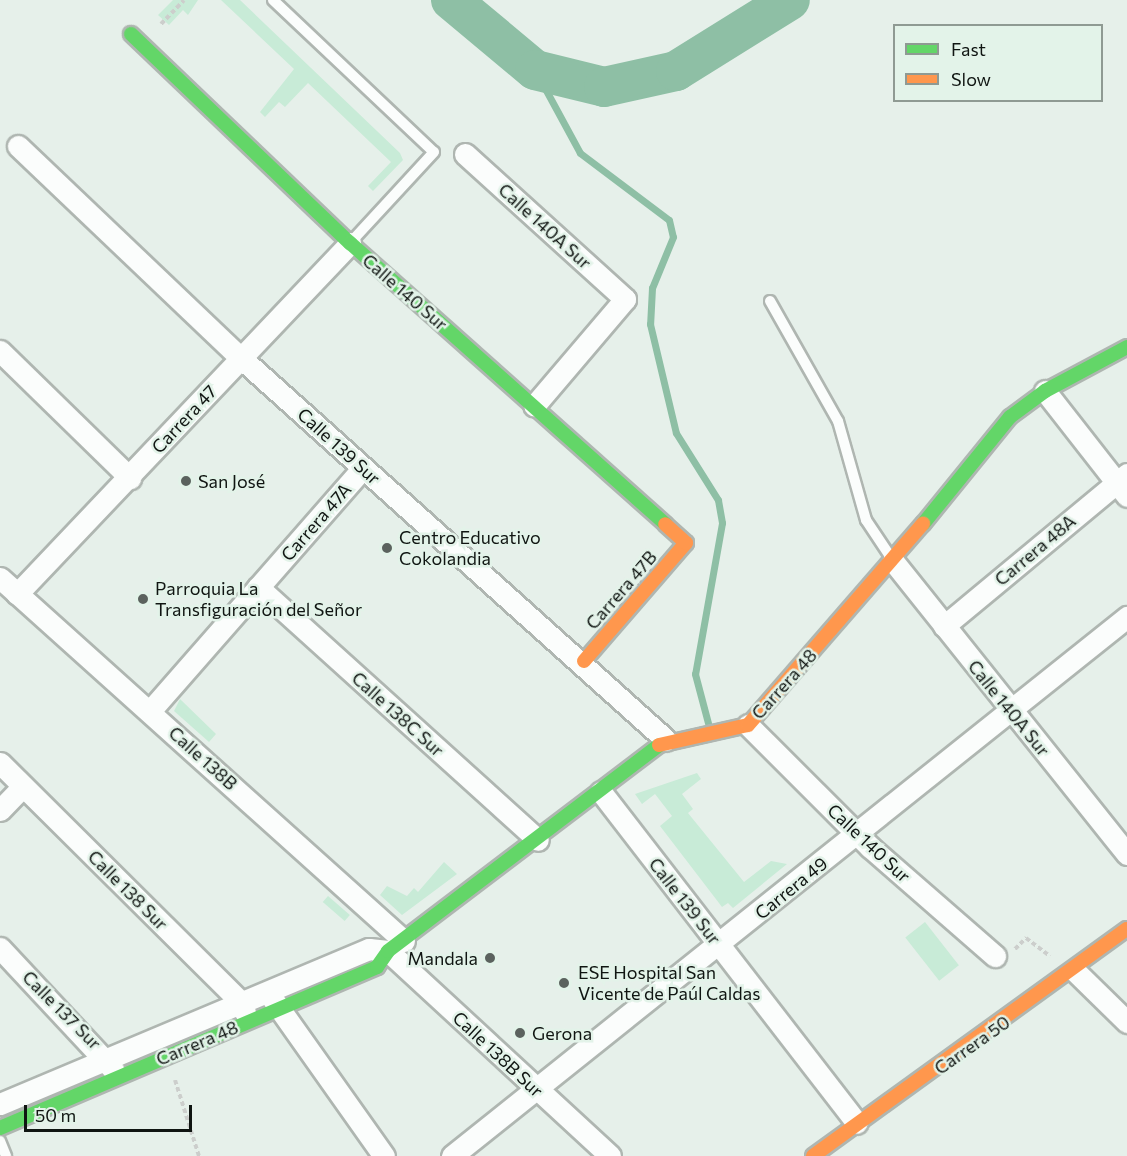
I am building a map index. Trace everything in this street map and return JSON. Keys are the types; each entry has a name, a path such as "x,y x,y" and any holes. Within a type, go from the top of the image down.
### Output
{"street":[{"name":"Calle 140 Sur","path":"131,34 350,243 686,543"},
{"name":"Calle 139 Sur","path":"18,146 241,358 584,661 666,740"},
{"name":"Calle 140A Sur","path":"465,154 625,299 534,406"},
{"name":"Carrera 47","path":"17,594 130,478 350,243"},
{"name":"Carrera 48","path":"0,1128 377,967 395,946 538,840 666,740 748,724 893,561 1010,417 1045,392 1127,347"},
{"path":"0,351 130,478"},
{"path":"1045,392 1123,485"},
{"name":"Carrera 47A","path":"150,711 363,468"},
{"name":"Carrera 48A","path":"944,626 1123,485"},
{"name":"Carrera 47B","path":"584,661 686,543"},
{"name":"Calle 140A Sur","path":"893,561 1010,712 1127,854"},
{"name":"Calle 138B","path":"0,578 150,711 395,946"},
{"name":"Calle 138C Sur","path":"258,587 538,840"},
{"name":"Carrera 49","path":"452,1156 538,1092 1127,617"},
{"name":"Calle 140 Sur","path":"748,724 857,834 1004,954"},
{"name":"Calle 138 Sur","path":"0,763 240,1001 249,1021"},
{"path":"0,810 23,786"},
{"name":"Calle 139 Sur","path":"601,792 857,1123"},
{"name":"Carrera 50","path":"813,1156 1075,971 1127,929"},
{"name":"Carrera 48","path":"0,1104 240,1001 369,949 395,946"},
{"name":"Calle 138B Sur","path":"395,946 538,1092 610,1156"},
{"name":"Calle 137 Sur","path":"0,948 108,1058 117,1078"},
{"path":"1075,971 1122,1010"},
{"path":"267,990 384,1156"}],"lane":[{"path":"273,0 434,152 350,243"},
{"path":"770,301 838,421 866,520 893,561"},
{"path":"0,1141 6,1156"}],"path":[{"path":"161,24 184,0"},
{"path":"1004,954 1026,938 1042,951"},
{"path":"172,1067 199,1156"}],"green space":[{"path":"173,0 198,0 188,15 183,10 169,25 158,15"},
{"path":"221,0 240,0 400,153 403,160 373,191 368,186 391,162 308,83 285,107 279,102 265,117 260,112 294,69"},
{"path":"180,699 216,734 209,742 174,711"},
{"path":"697,773 701,779 682,794 693,809 688,813 744,882 771,861 787,864 733,908 728,903 722,907 660,826 672,816 655,794 642,804 635,794"},
{"path":"444,862 457,874 402,915 380,895 387,886 407,896 414,888 418,892"},
{"path":"328,896 350,915 345,921 323,902"},
{"path":"925,922 959,965 939,981 905,937"}],"waterway":[{"path":"451,0 535,70 604,87 676,71 790,0"},
{"path":"535,70 580,153 669,220 673,237 652,288 650,324 676,433 718,500 722,523 695,674 708,723"}],"traffic: fast":[{"path":"131,34 350,243 665,524"},
{"path":"923,524 1010,417 1045,391 1127,347"},
{"path":"0,1128 377,967 388,951 659,745"}],"traffic: slow":[{"path":"584,661 686,543 665,524"},
{"path":"659,745 748,725 923,524"},
{"path":"813,1156 1127,929"}],"place":[{"name":"San José","path":"186,481"},
{"name":"Centro Educativo Cokolandia","path":"387,548"},
{"name":"Parroquia La Transfiguración del Señor","path":"143,599"},
{"name":"Mandala","path":"490,958"},
{"name":"ESE Hospital San Vicente de Paúl Caldas","path":"564,983"},
{"name":"Gerona","path":"520,1033"}]}
